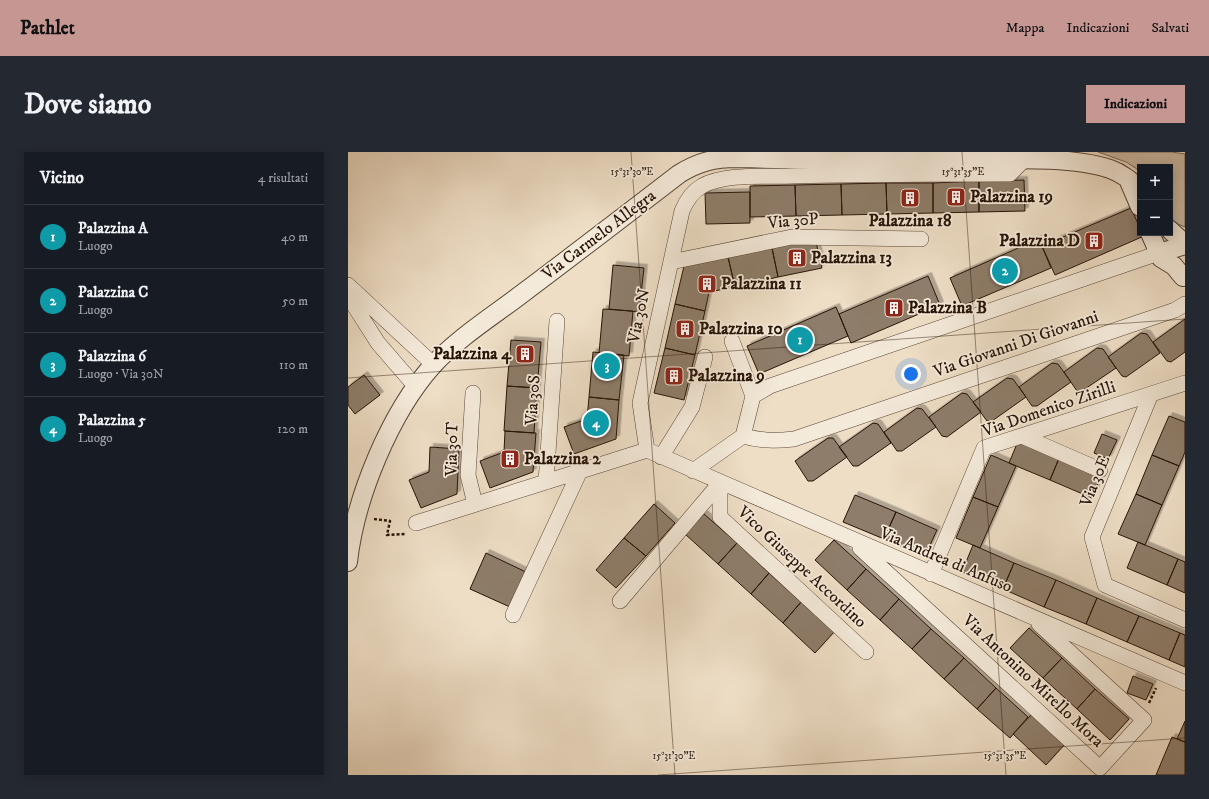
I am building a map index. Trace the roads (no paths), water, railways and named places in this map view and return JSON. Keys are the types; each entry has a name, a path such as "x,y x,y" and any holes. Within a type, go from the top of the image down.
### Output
{"street":[{"name":"Via Carmelo Allegra","path":"348,562 350,536 367,483 386,440 416,387 434,365 486,320 679,174 698,163 726,158 850,161 1024,160 1085,164 1110,169 1134,184"},
{"name":"Via Carmelo Allegra","path":"671,262 684,205 695,191 711,182 742,178 1010,174 1024,160"},
{"path":"1134,184 1138,200"},
{"path":"753,396 770,386 1185,244 1173,233"},
{"path":"1151,236 1163,261 1174,266 1184,274"},
{"name":"Via 30P","path":"671,262 792,237 921,239"},
{"name":"Via 30N","path":"647,450 640,403 671,262"},
{"path":"348,285 434,365"},
{"path":"348,296 378,343 416,387"},
{"name":"Via Giovanni Di Giovanni","path":"743,436 760,441 777,441 794,438 1175,310 1185,304"},
{"name":"Via 30S","path":"546,482 557,321"},
{"path":"416,523 647,450 693,471 743,436 753,396 732,341"},
{"path":"661,456 692,407 705,357"},
{"name":"Via Domenico Zirilli","path":"931,574 984,448 1185,383"},
{"name":"Via 30T","path":"473,393 468,476 475,504"},
{"name":"Via 30E","path":"1151,394 1092,538 1105,584 1185,620"},
{"path":"1022,436 1100,470"},
{"path":"513,615 580,471"},
{"name":"Via Andrea di Anfuso","path":"693,471 1185,682"},
{"path":"620,601 720,483"},
{"name":"Vico Giuseppe Accordino","path":"720,483 720,517 866,652"},
{"name":"Via Antonino Mirello Mora","path":"850,539 1100,768 1144,720 1031,617"}],"place":[{"name":"Palazzina 19","path":"956,197"},
{"name":"Palazzina 18","path":"910,198"},
{"name":"Palazzina D","path":"1094,241"},
{"name":"Palazzina 13","path":"797,258"},
{"name":"Palazzina C","path":"1005,271"},
{"name":"Palazzina 11","path":"707,284"},
{"name":"Palazzina B","path":"894,308"},
{"name":"Palazzina 10","path":"685,329"},
{"name":"Palazzina A","path":"800,340"},
{"name":"Palazzina 4","path":"525,354"},
{"name":"Palazzina 6","path":"607,366"},
{"name":"Palazzina 9","path":"674,376"},
{"name":"Palazzina 5","path":"596,423"},
{"name":"Palazzina 2","path":"510,459"}]}
